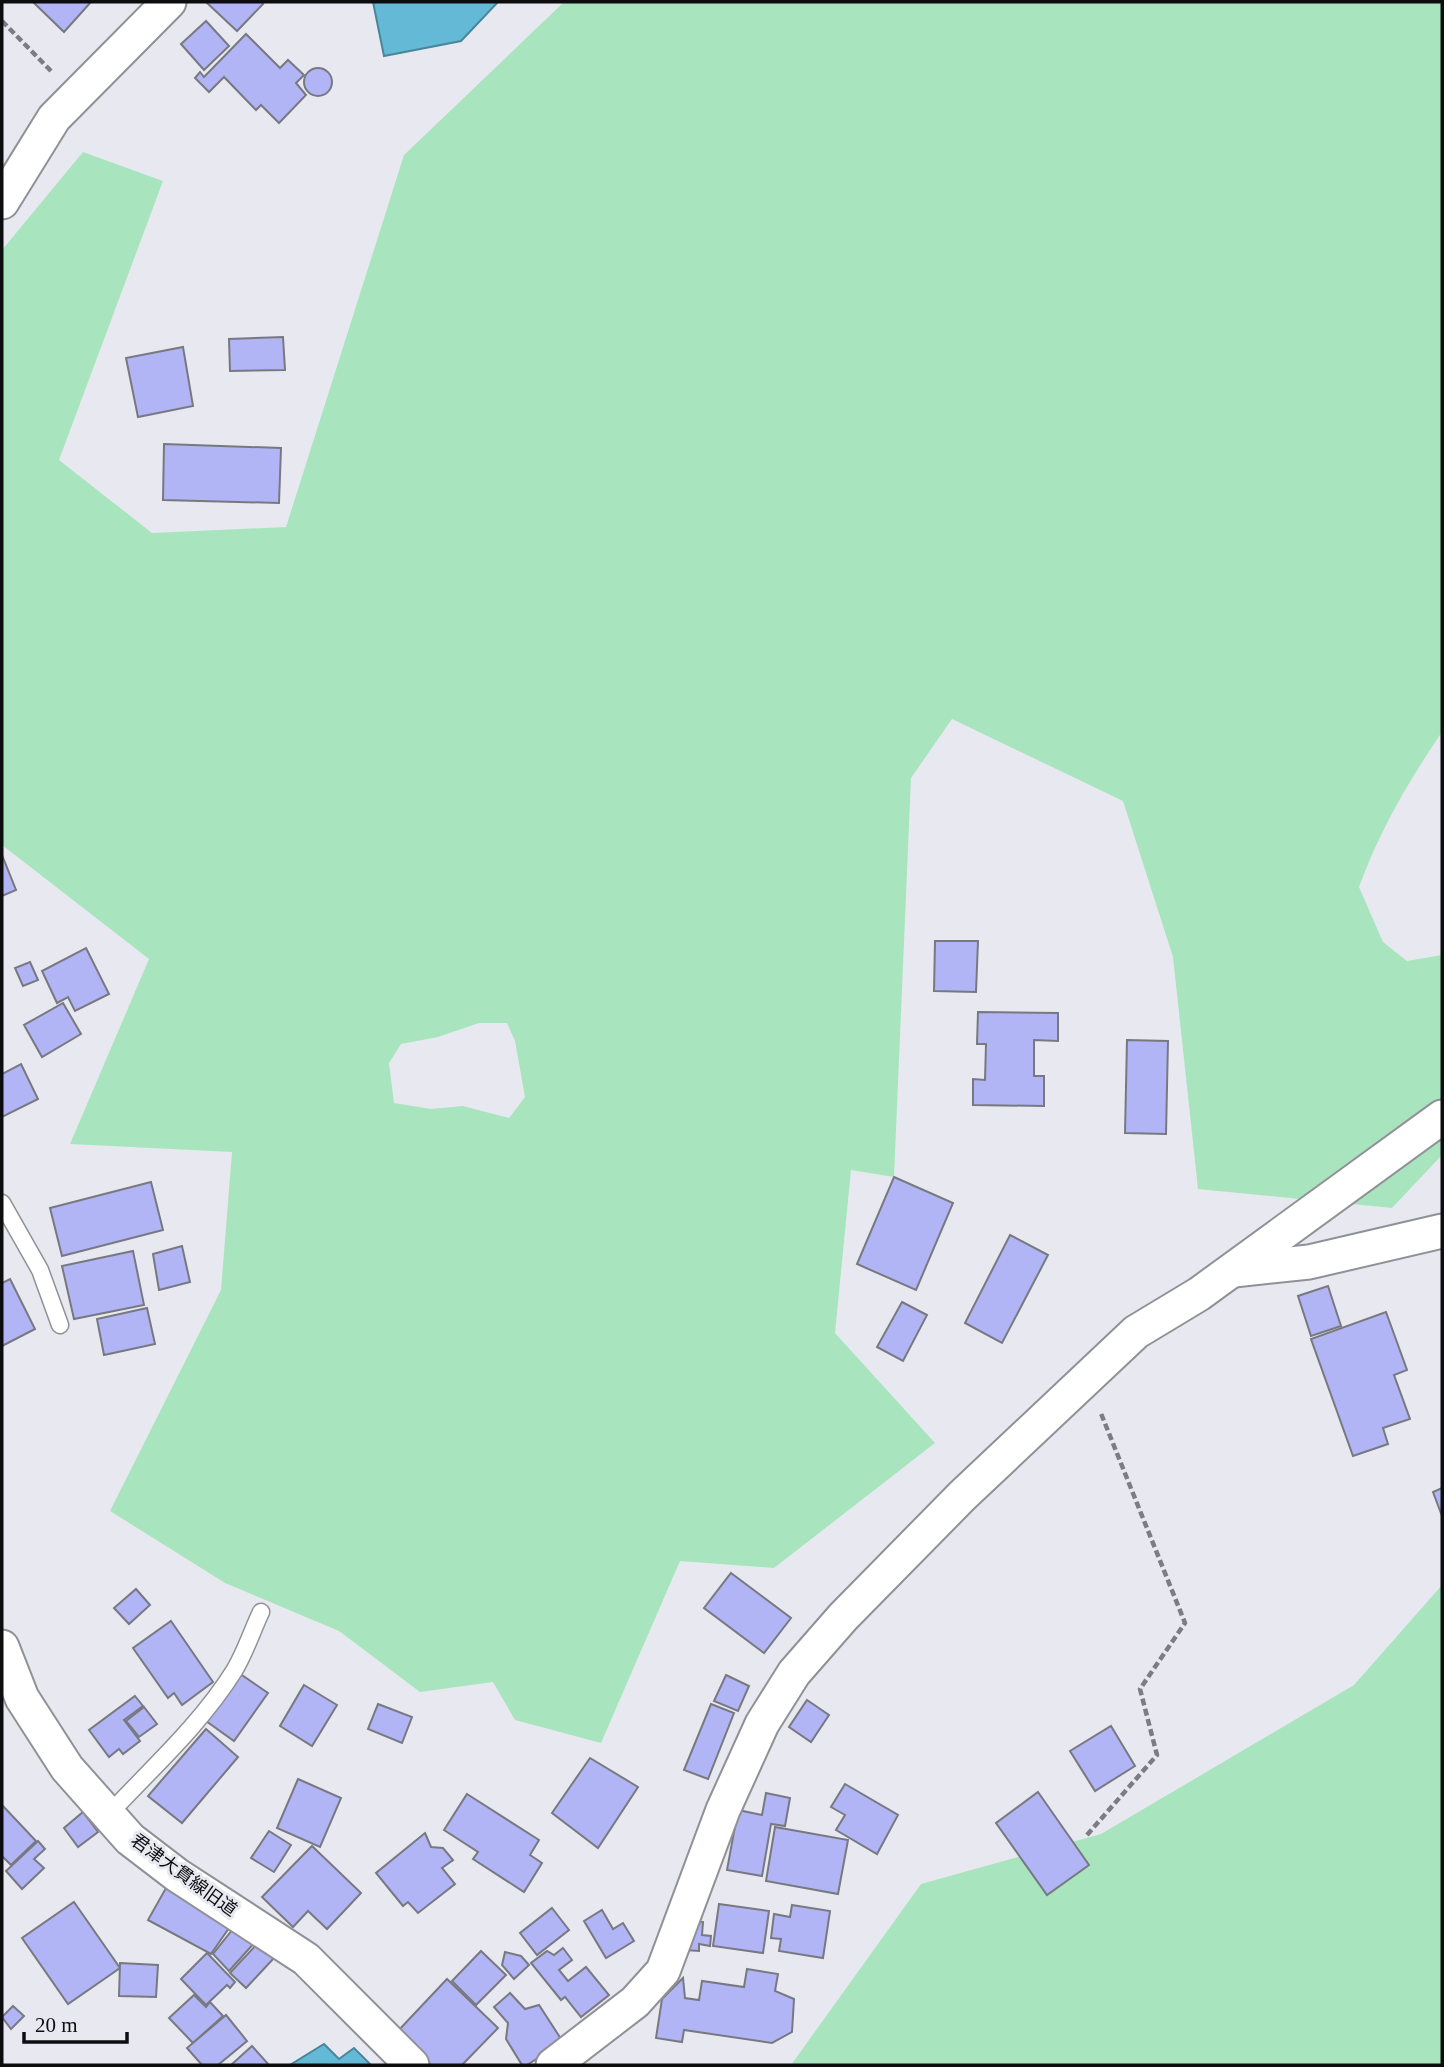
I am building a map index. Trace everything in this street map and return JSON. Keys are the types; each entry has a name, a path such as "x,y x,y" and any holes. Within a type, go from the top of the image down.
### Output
{"street":[{"path":"2,202 54,118 169,2"},
{"path":"553,2065 635,2002 663,1971 723,1810 762,1724 794,1673 843,1617 962,1496 1136,1332 1232,1270 1442,1117"},
{"path":"1232,1270 1309,1262 1442,1231"},
{"name":"君津大貫線旧道","path":"2,1647 22,1698 67,1768 130,1839 177,1875 306,1959 412,2065"}],"lane":[{"path":"2,1203 40,1270 60,1325"},
{"path":"108,1814 210,1705 236,1668 261,1612"}],"path":[{"path":"2,21 75,95"},
{"path":"1087,1378 1185,1623 1140,1689 1157,1755 1087,1835"}],"green space":[{"path":"564,2 1442,2 1442,732 1396,807 1359,887 1383,942 1407,961 1442,955 1442,1155 1392,1208 1198,1189 1173,957 1123,801 952,719 911,778 894,1177 851,1170 835,1333 935,1443 774,1568 680,1561 601,1743 515,1720 493,1682 420,1692 339,1631 225,1583 110,1511 221,1290 232,1152 70,1144 149,959 2,845 2,250 83,152 163,181 59,460 152,533 286,527 404,155","holes":["479,1023 507,1023 515,1041 525,1097 509,1118 463,1106 431,1109 394,1103 389,1063 401,1044 438,1037"]},
{"path":"1442,1585 1442,2065 791,2065 921,1884 1101,1834 1354,1685"}],"water":[{"path":"373,2 498,2 461,41 384,56"},
{"path":"324,2044 339,2059 354,2048 371,2065 290,2065"}],"building":[{"path":"33,2 91,2 64,32"},
{"path":"206,2 261,2 263,4 237,31"},
{"path":"206,21 229,46 204,70 181,44"},
{"path":"246,34 280,68 288,60 304,75 296,83 306,95 279,123 261,105 256,110 224,77 209,92 195,78 200,72 204,77"},
{"path":"318,68 328,72 332,82 328,92 318,96 308,92 304,82 308,72"},
{"path":"283,337 285,370 230,371 229,339"},
{"path":"183,347 193,406 138,417 126,358"},
{"path":"164,444 281,448 279,503 163,500"},
{"path":"2,855 16,890 2,896"},
{"path":"935,941 978,941 976,992 934,991"},
{"path":"86,948 109,994 75,1011 68,997 57,1003 42,971"},
{"path":"30,962 38,980 23,986 15,968"},
{"path":"63,1003 81,1034 42,1057 24,1025"},
{"path":"978,1012 1058,1013 1058,1041 1034,1040 1034,1076 1044,1076 1044,1106 973,1105 973,1079 985,1080 986,1044 977,1044"},
{"path":"1127,1040 1168,1041 1166,1134 1125,1133"},
{"path":"21,1064 38,1099 2,1117 2,1074"},
{"path":"894,1177 953,1203 916,1290 857,1264"},
{"path":"151,1182 163,1230 62,1256 50,1208"},
{"path":"1010,1235 1048,1255 1002,1343 965,1323"},
{"path":"182,1246 190,1282 159,1290 153,1254"},
{"path":"133,1251 144,1305 74,1319 62,1266"},
{"path":"10,1279 35,1329 2,1346 2,1283"},
{"path":"1328,1286 1341,1326 1311,1336 1298,1296"},
{"path":"902,1302 927,1315 903,1361 877,1347"},
{"path":"147,1308 155,1344 104,1355 97,1319"},
{"path":"1386,1312 1407,1370 1394,1375 1410,1419 1383,1428 1388,1444 1353,1456 1311,1339"},
{"path":"1442,1488 1442,1516 1433,1492"},
{"path":"731,1573 791,1618 764,1653 704,1608"},
{"path":"136,1589 150,1605 129,1624 114,1608"},
{"path":"171,1621 213,1682 182,1705 174,1693 168,1698 133,1648"},
{"path":"239,1673 268,1693 234,1741 206,1721"},
{"path":"726,1675 749,1686 738,1711 714,1701"},
{"path":"304,1685 337,1705 312,1746 280,1726"},
{"path":"135,1696 143,1706 124,1720 140,1741 123,1754 119,1749 109,1757 89,1730"},
{"path":"807,1700 829,1715 811,1742 789,1727"},
{"path":"378,1704 412,1717 402,1743 368,1729"},
{"path":"711,1704 734,1713 708,1779 684,1770"},
{"path":"144,1707 157,1724 139,1737 126,1721"},
{"path":"1111,1726 1135,1766 1095,1791 1070,1751"},
{"path":"206,1729 238,1757 182,1823 148,1796"},
{"path":"590,1758 638,1787 598,1848 552,1813"},
{"path":"298,1779 341,1798 320,1847 277,1828"},
{"path":"845,1784 898,1815 877,1854 836,1830 845,1815 831,1807"},
{"path":"1038,1792 1089,1865 1047,1895 996,1823"},
{"path":"766,1793 790,1798 785,1826 771,1824 762,1876 727,1870 738,1810 762,1815"},
{"path":"467,1794 539,1840 530,1855 542,1863 524,1892 473,1859 478,1852 444,1830"},
{"path":"2,1805 36,1841 11,1865 2,1856"},
{"path":"83,1812 98,1832 78,1847 64,1828"},
{"path":"775,1827 848,1840 838,1894 766,1881"},
{"path":"269,1831 291,1845 274,1872 251,1858"},
{"path":"425,1833 431,1847 443,1848 453,1860 442,1868 455,1884 418,1913 408,1902 403,1906 376,1873"},
{"path":"38,1841 45,1849 34,1859 44,1868 22,1889 6,1871"},
{"path":"312,1846 361,1893 327,1929 308,1911 293,1927 262,1897"},
{"path":"166,1888 231,1925 211,1954 148,1920"},
{"path":"74,1902 120,1968 68,2004 22,1938"},
{"path":"719,1904 769,1911 763,1953 713,1946"},
{"path":"792,1905 830,1911 823,1958 779,1951 781,1939 771,1938 774,1914 790,1917"},
{"path":"552,1908 569,1930 537,1955 520,1933"},
{"path":"602,1910 613,1929 623,1923 634,1941 606,1958 584,1921"},
{"path":"687,1920 703,1922 702,1935 711,1936 710,1946 699,1944 699,1951 685,1950"},
{"path":"237,1924 256,1941 229,1971 213,1954"},
{"path":"258,1943 274,1958 246,1988 230,1973"},
{"path":"563,1948 572,1960 559,1970 568,1981 586,1967 609,1995 581,2017 565,1997 561,2000 531,1963 547,1951 554,1955"},
{"path":"481,1951 506,1975 476,2005 452,1981"},
{"path":"505,1952 521,1956 529,1965 514,1979 502,1965"},
{"path":"207,1953 235,1982 230,1988 227,1985 206,2005 181,1979"},
{"path":"120,1963 158,1965 156,1997 119,1996"},
{"path":"747,1969 778,1974 775,1991 794,1999 792,2032 772,2043 684,2030 682,2042 656,2038 662,1999 683,1978 685,1998 699,2000 702,1981 744,1987"},
{"path":"447,1979 498,2028 462,2065 431,2065 397,2032"},
{"path":"510,1993 525,2009 539,2005 563,2042 527,2065 522,2065 506,2039 508,2023 494,2007"},
{"path":"194,1995 206,2007 210,2002 223,2016 193,2043 169,2018"},
{"path":"13,2006 24,2016 11,2029 2,2017"},
{"path":"226,2015 247,2041 218,2065 202,2065 187,2048"},
{"path":"252,2046 269,2065 231,2065"}]}
